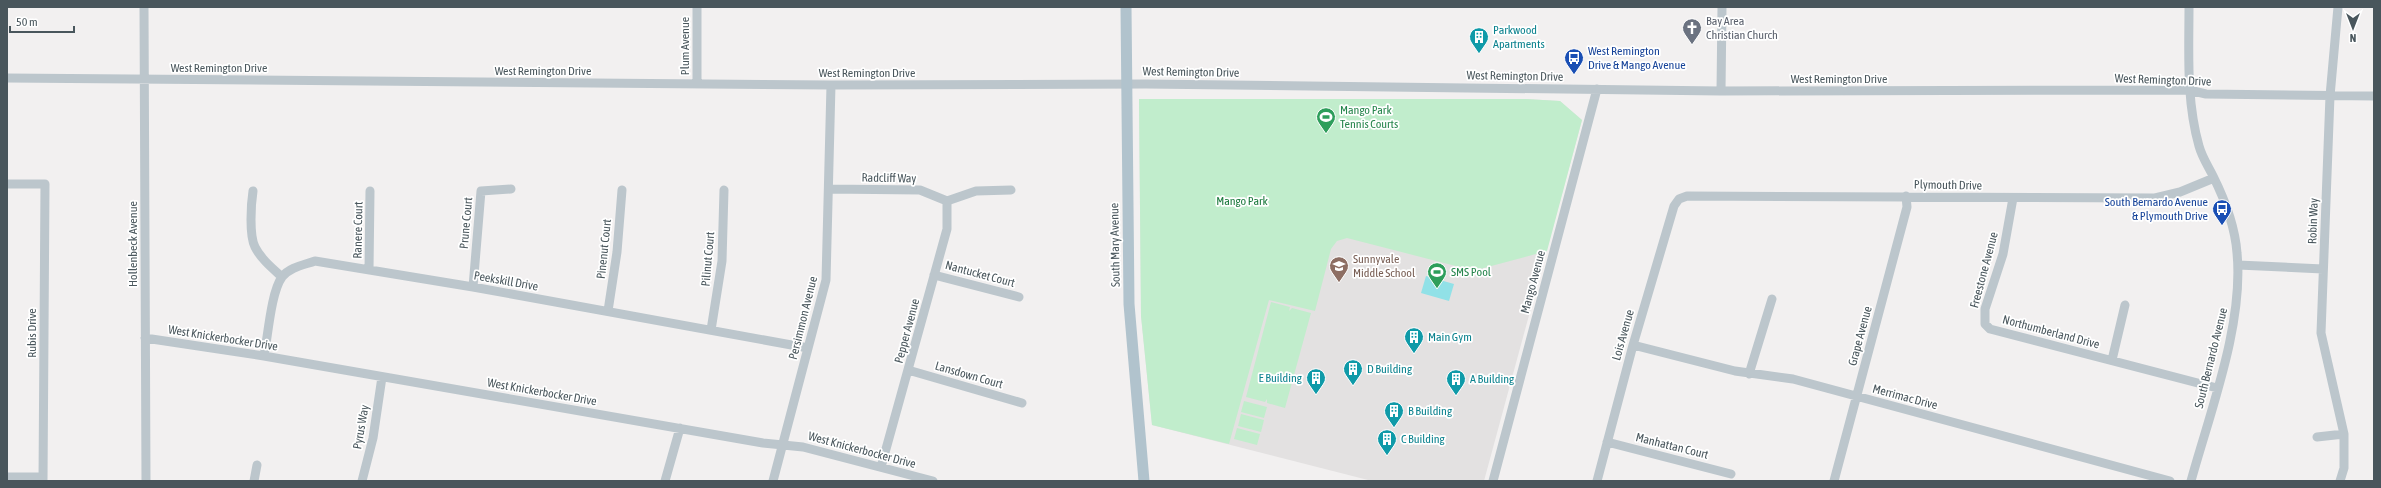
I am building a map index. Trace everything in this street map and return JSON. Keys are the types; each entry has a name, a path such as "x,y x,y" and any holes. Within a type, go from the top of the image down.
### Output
{"main road":[{"name":"South Mary Avenue","path":"1126,7 1129,304 1144,481"}],"street":[{"name":"Hollenbeck Avenue","path":"144,7 146,481"},
{"name":"Plum Avenue","path":"697,7 697,84"},
{"path":"1721,91 1722,7"},
{"name":"South Bernardo Avenue","path":"2189,7 2189,90 2199,146 2230,216 2238,265 2238,295 2234,324 2191,481"},
{"name":"Robin Way","path":"2338,7 2330,96 2321,333 2344,434 2344,468 2340,481"},
{"name":"West Remington Drive","path":"7,78 832,85 1126,84 1721,91 2189,90 2206,94 2374,96"},
{"name":"Persimmon Avenue","path":"773,481 826,280 832,85"},
{"name":"Mango Avenue","path":"1493,481 1597,89"},
{"name":"Plymouth Drive","path":"1679,199 1687,196 2155,198 2180,192 2214,178"},
{"name":"Rubis Drive","path":"7,184 45,184 43,479"},
{"name":"Prune Court","path":"473,287 481,191 511,189"},
{"name":"Radcliff Way","path":"829,189 920,190 947,201"},
{"name":"Pinenut Court","path":"608,312 617,252 622,190"},
{"name":"Pilinut Court","path":"711,330 722,261 724,190"},
{"path":"947,201 976,190 1011,190"},
{"path":"253,191 251,207 254,246 267,264 282,277 274,300 264,356"},
{"name":"Ranere Court","path":"369,270 370,191"},
{"name":"Grape Avenue","path":"1834,481 1907,207 1906,196"},
{"name":"Freestone Avenue","path":"1985,324 1985,308 2004,254 2013,198"},
{"name":"Lois Avenue","path":"1597,481 1632,345 1674,206 1679,199"},
{"name":"Pepper Avenue","path":"881,467 947,229 947,201"},
{"name":"Peekskill Drive","path":"282,277 295,267 315,261 473,287 808,348"},
{"path":"2238,265 2323,269"},
{"name":"Nantucket Court","path":"934,275 1019,297"},
{"path":"1749,374 1772,299"},
{"name":"Northumberland Drive","path":"2112,360 2125,305"},
{"name":"Northumberland Drive","path":"1985,324 1990,329 2217,388"},
{"name":"West Knickerbocker Drive","path":"145,338 264,356 680,428 803,447 933,481"},
{"name":"Merrimac Drive","path":"1632,345 1749,374 1793,379 2170,481"},
{"name":"Lansdown Court","path":"908,370 1022,403"},
{"name":"Pyrus Way","path":"362,481 373,438 382,377"},
{"path":"665,481 680,428"},
{"path":"2316,437 2344,434"},
{"name":"Manhattan Court","path":"1607,442 1731,474"},
{"path":"254,481 257,465"},
{"path":"7,477 43,479"}],"shaded area":[{"name":"Mango Park","path":"1139,99 1526,99 1560,101 1582,120 1484,481 1372,481 1152,425 1141,316"}],"green space":[{"name":"Mango Park","path":"1139,99 1526,99 1560,101 1582,120 1547,251 1480,269 1479,272 1347,238 1337,241 1331,249 1315,311 1269,300 1229,444 1152,425 1141,316"},
{"path":"1271,302 1290,307 1289,311 1292,308 1311,313 1285,408 1267,403 1267,399 1265,402 1246,397"},
{"path":"1244,401 1267,407 1264,418 1241,412"},
{"path":"1241,414 1264,420 1261,432 1238,426"},
{"path":"1237,428 1260,434 1257,445 1234,439"}],"water":[{"name":"SMS Pool","path":"1426,276 1454,284 1449,301 1421,293"}],"place":[{"name":"Bay Area Christian Church","path":"1692,45"},
{"name":"Parkwood Apartments","path":"1479,54"},
{"name":"West Remington Drive & Mango Avenue","path":"1574,75"},
{"name":"Mango Park Tennis Courts","path":"1326,134"},
{"name":"South Bernardo Avenue & Plymouth Drive","path":"2222,226"},
{"name":"Sunnyvale Middle School","path":"1339,283"},
{"name":"SMS Pool","path":"1437,289"},
{"name":"Main Gym","path":"1414,354"},
{"name":"D Building","path":"1353,386"},
{"name":"E Building","path":"1316,395"},
{"name":"A Building","path":"1456,396"},
{"name":"B Building","path":"1394,428"},
{"name":"C Building","path":"1387,456"}]}
